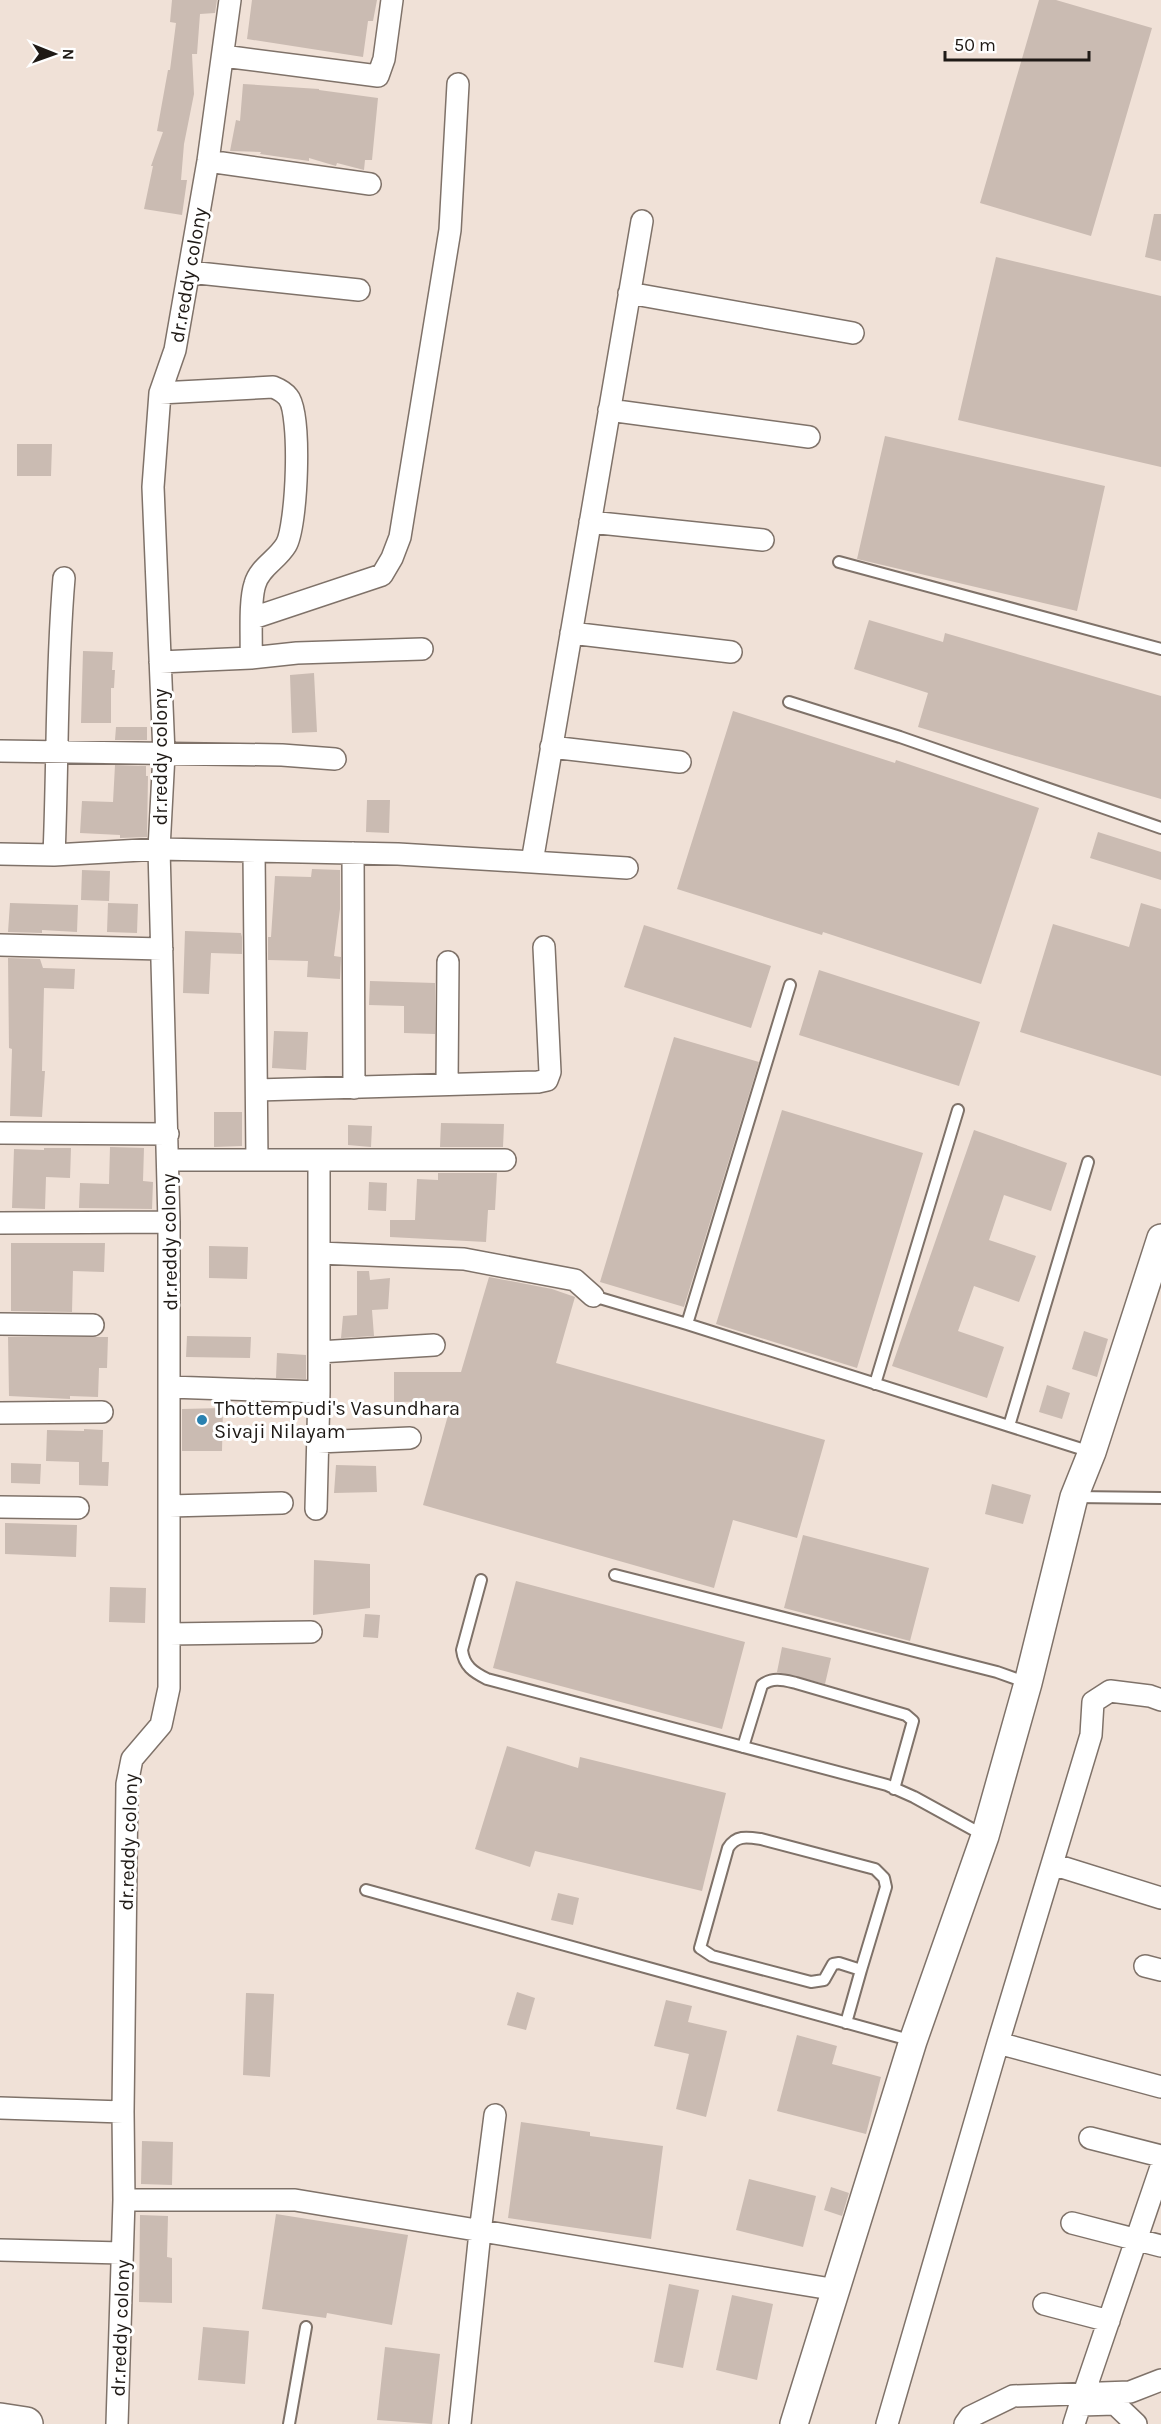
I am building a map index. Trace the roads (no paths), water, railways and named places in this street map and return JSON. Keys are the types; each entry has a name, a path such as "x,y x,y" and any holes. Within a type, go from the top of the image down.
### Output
{"main road":[{"path":"0,2420 26,2424"}],"street":[{"name":"dr.reddy colony","path":"117,2424 124,2200 127,1784 132,1759 161,1725 169,1688 168,1134 159,849 164,754 153,487 160,393 175,350 189,272 224,56 230,0"},
{"path":"224,56 378,76 384,59 392,0"},
{"path":"253,618 382,575 392,558 400,537 450,230 458,84"},
{"path":"208,161 370,184"},
{"path":"532,862 642,221"},
{"path":"189,272 359,291"},
{"path":"629,293 853,333"},
{"path":"160,393 273,387 289,397 296,418 297,436 293,518 286,545 258,576 254,587 251,658"},
{"path":"609,410 809,437"},
{"path":"590,522 764,540"},
{"path":"54,855 58,751 58,649 64,578"},
{"path":"571,633 731,652"},
{"path":"160,662 251,658 297,653 422,649"},
{"path":"551,747 680,762"},
{"path":"0,751 282,755 336,759"},
{"path":"0,854 54,855 159,849 353,853 627,868"},
{"path":"254,852 257,1160"},
{"path":"353,853 354,1088"},
{"path":"0,945 162,949"},
{"path":"257,1090 547,1080 550,1072 544,947"},
{"path":"447,1084 448,962"},
{"path":"0,1133 168,1134"},
{"path":"168,1160 505,1160"},
{"path":"316,1509 319,1392 319,1160"},
{"path":"0,1224 169,1222"},
{"path":"794,2424 913,2042 985,1836 1028,1683 1074,1497 1092,1452 1161,1238"},
{"path":"319,1253 464,1259 575,1280 594,1296"},
{"path":"0,1324 93,1324"},
{"path":"319,1352 434,1345"},
{"path":"170,1387 319,1392"},
{"path":"0,1413 102,1412"},
{"path":"318,1442 410,1438"},
{"path":"170,1506 282,1503"},
{"path":"0,1508 78,1508"},
{"path":"169,1634 311,1632"},
{"path":"887,2424 1091,1735 1093,1702 1110,1691 1150,1696 1161,1700"},
{"path":"1052,1864 1161,1898"},
{"path":"998,2043 1161,2087"},
{"path":"0,2108 123,2112"},
{"path":"460,2424 495,2115"},
{"path":"1090,2138 1161,2156"},
{"path":"1079,2408 1161,2167"},
{"path":"124,2200 295,2200 837,2290"},
{"path":"1072,2223 1161,2246"},
{"path":"0,2250 122,2253"},
{"path":"1044,2304 1109,2321"},
{"path":"1079,2408 1161,2380"},
{"path":"965,2424 970,2417 1013,2396 1079,2408 1115,2404 1136,2424"}],"lane":[{"path":"839,561 1161,649"},
{"path":"789,702 911,741 1161,828"},
{"path":"687,1324 790,985"},
{"path":"875,1384 958,1110"},
{"path":"1009,1426 1088,1162"},
{"path":"594,1296 1092,1452"},
{"path":"1074,1497 1161,1498"},
{"path":"615,1575 997,1672 1028,1683"},
{"path":"481,1580 462,1650 463,1659 469,1668 478,1674 498,1683 894,1789 985,1836"},
{"path":"743,1747 762,1685 769,1680 777,1679 796,1683 906,1715 913,1721 894,1789"},
{"path":"846,2023 886,1887 880,1872 761,1839 746,1837 731,1843 700,1948 705,1953 811,1982 824,1980 833,1964 839,1963 861,1970"},
{"path":"366,1890 913,2042"},
{"path":"289,2424 306,2326"}],"place":[{"name":"Thottempudi's Vasundhara Sivaji Nilayam","path":"202,1420"}]}
